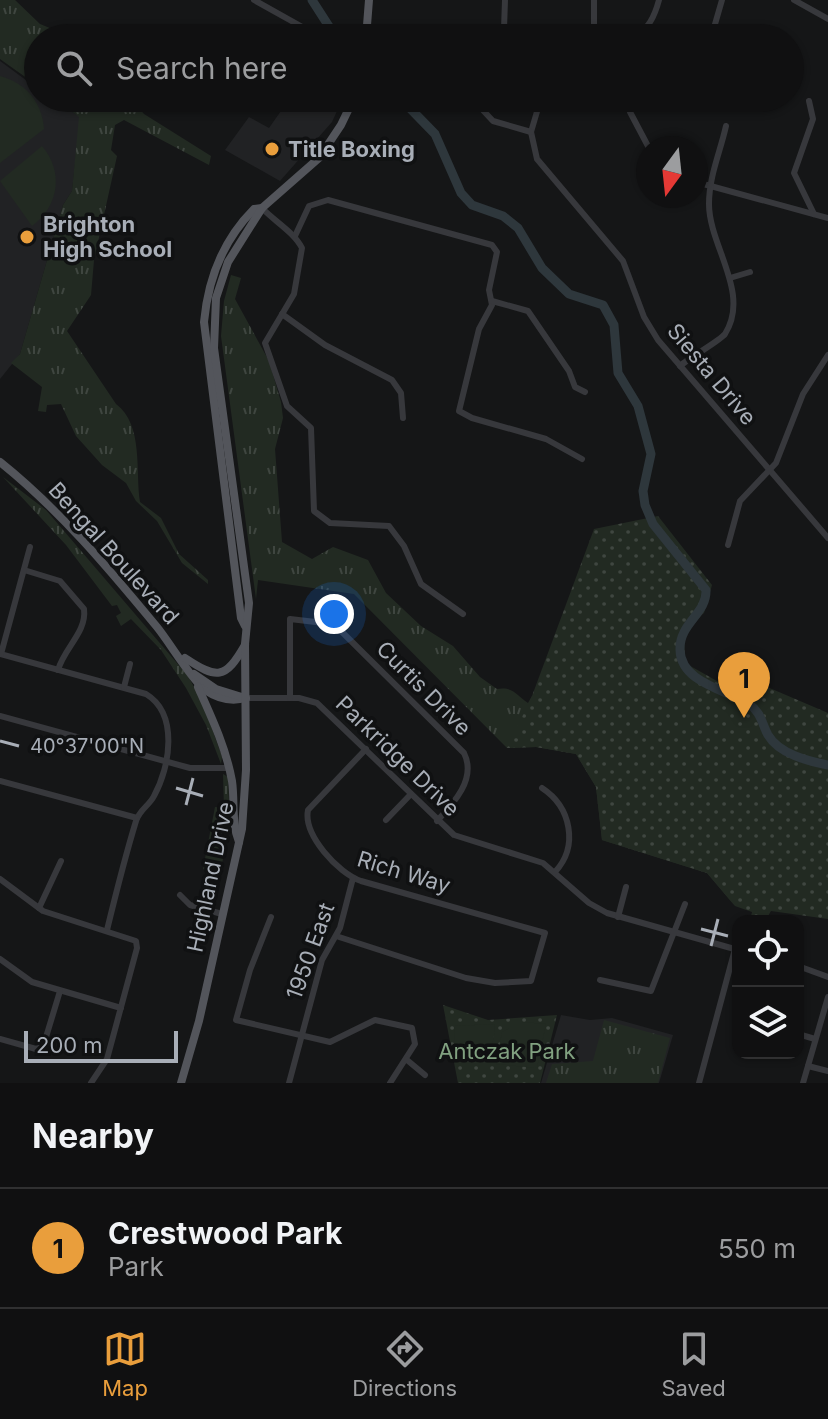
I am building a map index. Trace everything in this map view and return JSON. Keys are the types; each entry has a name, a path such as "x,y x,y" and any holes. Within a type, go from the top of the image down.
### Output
{"main road":[{"path":"367,24 369,0"},
{"name":"Highland Drive","path":"181,1083 199,1021 239,843 246,786 245,626 241,618 204,322 209,287 221,255 247,216 254,209 262,208 319,158 347,112"},
{"name":"Bengal Boulevard","path":"2,466 52,507 179,655 194,677 216,689 246,698"},
{"path":"179,655 201,670 219,674 230,667 245,644"},
{"path":"194,677 218,730 229,768 234,797 233,827 239,843"}],"street":[{"path":"254,0 297,24"},
{"path":"504,24 505,0"},
{"path":"594,0 594,24"},
{"path":"649,24 654,20 659,0"},
{"path":"715,24 722,0"},
{"path":"794,0 828,19"},
{"path":"809,101 813,119 794,173 814,214"},
{"path":"485,112 493,121 531,132 537,112"},
{"path":"630,112 643,136"},
{"path":"680,366 726,333 733,305 730,278 711,224 709,185 726,126"},
{"name":"Siesta Drive","path":"531,132 537,159 623,261 650,329 828,538"},
{"path":"709,185 828,218"},
{"path":"295,236 309,206 328,200 487,242 497,252 489,290 492,301 479,329 459,411 472,418 546,439 582,459"},
{"path":"262,208 278,226 295,236 302,248 294,294 267,337 266,348 287,406 311,428 316,515 330,523 389,526 404,546 421,584 463,614"},
{"path":"730,278 750,272"},
{"path":"492,301 528,311 569,371 575,387 585,392"},
{"path":"282,314 325,345 392,380 401,393 403,418"},
{"path":"728,545 740,501 770,470 781,452 803,394 828,355"},
{"path":"30,547 1,654 146,694 157,703 169,732 154,797 137,818 107,930"},
{"path":"24,570 60,581 84,609 82,628 65,650 58,670"},
{"name":"Curtis Drive","path":"290,698 290,619 324,623 341,631 464,753 468,764 462,789 437,821"},
{"path":"124,687 130,664"},
{"name":"Parkridge Drive","path":"246,698 290,698 317,703 437,821 460,839 533,859 555,872 589,903 618,917 732,949"},
{"path":"0,716 197,769 229,768"},
{"name":"Rich Way","path":"336,936 466,978 495,983 531,981 545,933 353,878 335,864 310,829 307,817 312,804 366,749"},
{"path":"0,781 137,818"},
{"path":"542,788 558,803 571,835 569,853 555,872"},
{"path":"386,820 411,794"},
{"path":"39,908 61,861"},
{"name":"1950 East","path":"289,1083 322,960 336,936 353,878"},
{"path":"0,879 39,908 136,941 105,1066 91,1083"},
{"path":"618,917 626,887"},
{"path":"180,895 190,905 222,914"},
{"path":"600,980 651,991 685,904"},
{"path":"271,917 250,970 236,1020 337,1042 375,1020 412,1028 416,1038 407,1060 390,1083"},
{"path":"0,959 32,982 121,1008"},
{"path":"699,1083 732,968"},
{"path":"804,968 828,977"},
{"path":"0,1039 36,1049 43,1047 60,991"},
{"path":"803,1083 828,997"},
{"path":"804,1036 815,1039"},
{"path":"407,1060 425,1075"},
{"path":"808,1066 828,1071"}],"shaded area":[{"name":"Brighton High School","path":"0,61 24,79 24,112 72,112 80,117 72,191 63,205 20,354 0,379"},
{"path":"280,112 337,112 332,122 280,181 225,150 249,117 269,128"},
{"path":"561,1015 590,1020 612,1018 673,1035 659,1083 541,1083"}],"green space":[{"path":"0,0 15,0 40,24 24,24 24,76 0,59"},
{"path":"0,76 24,88 24,112 41,112 44,129 0,163"},
{"path":"72,112 142,112 211,156 209,165 124,120 115,125 111,150 117,156 94,260 91,295 67,331 131,424 137,450 140,502 161,518 179,554 208,580 208,584 182,563 157,521 136,501 126,483 102,465 76,436 61,404 47,405 46,412 38,411 42,387 11,363 20,354 63,205 72,191 79,117"},
{"path":"42,146 54,167 55,188 48,209 32,226 0,181"},
{"path":"231,275 241,278 235,299 269,361 281,402 283,418 275,449 282,542 312,559 333,547 368,560 386,593 421,626 453,646 480,677 497,689 511,690 528,703 532,696 630,766 735,906 707,873 602,840 596,787 576,754 536,747 507,748 354,594 258,580 256,599 221,336 224,301"},
{"path":"3,477 46,510 188,676 203,703 222,757 221,764 206,725 161,650 131,619 121,626 116,616 121,613 117,605 112,606 66,545"},
{"path":"658,516 712,585 704,613 684,630 685,663 747,698 758,683 828,713 828,919 771,911 769,915 751,915 752,912 735,906 707,873 602,840 596,787 576,754 536,747 507,748 532,696 594,529"},
{"path":"223,774 228,777 230,829 212,906 208,905 208,871 203,869 215,807 224,808"},
{"name":"Antczak Park","path":"443,1005 488,1020 557,1015 540,1083 458,1083"},
{"path":"604,1020 670,1038 658,1083 546,1083 552,1064 593,1061"},
{"path":"522,1022 546,1024 537,1068 496,1064 502,1032"},
{"path":"494,1024 493,1042 484,1054 471,1060 454,1059 455,1026"}],"waterway":[{"path":"312,0 327,24"},
{"path":"414,112 435,134 461,193 472,205 503,216 518,228 542,268 569,294 603,305 614,325 618,373 638,406 651,454 643,491 645,505 653,524 706,590 702,606 681,641 682,661 696,678 753,707 768,735 779,747 803,759 828,765"}],"place":[{"name":"Title Boxing","path":"272,149"},
{"name":"Brighton High School","path":"27,237"},
{"name":"Crestwood Park","path":"744,718"}]}
